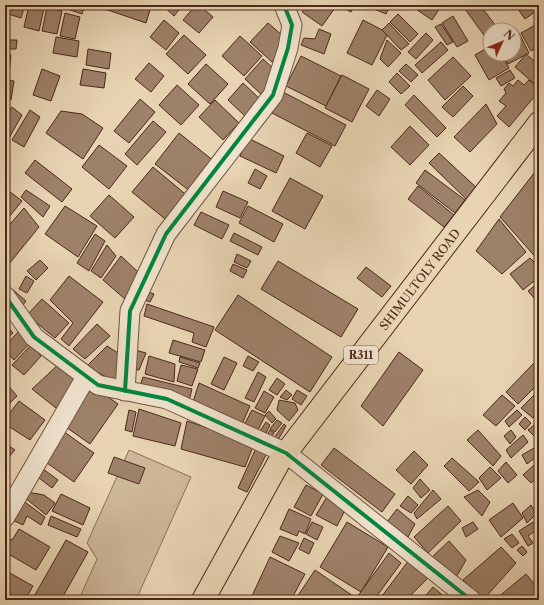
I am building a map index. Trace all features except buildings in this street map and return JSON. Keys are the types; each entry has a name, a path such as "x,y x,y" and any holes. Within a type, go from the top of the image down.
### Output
{"main road":[{"name":"SHIMULTOLY ROAD","path":"203,600 279,462 539,123"}],"street":[{"path":"125,390 130,311 166,234 273,95 288,48 292,25 284,5"},
{"path":"5,296 34,337 98,385 167,399 286,453 471,600"},
{"path":"5,517 86,377"}],"shaded area":[{"path":"129,450 191,477 136,600 88,600 80,597 97,559 87,543"}],"cycle path":[{"path":"125,391 130,311 166,234 273,95 288,48 292,25 284,5"},
{"path":"5,296 34,337 98,385 167,399 286,453 471,600"}]}
